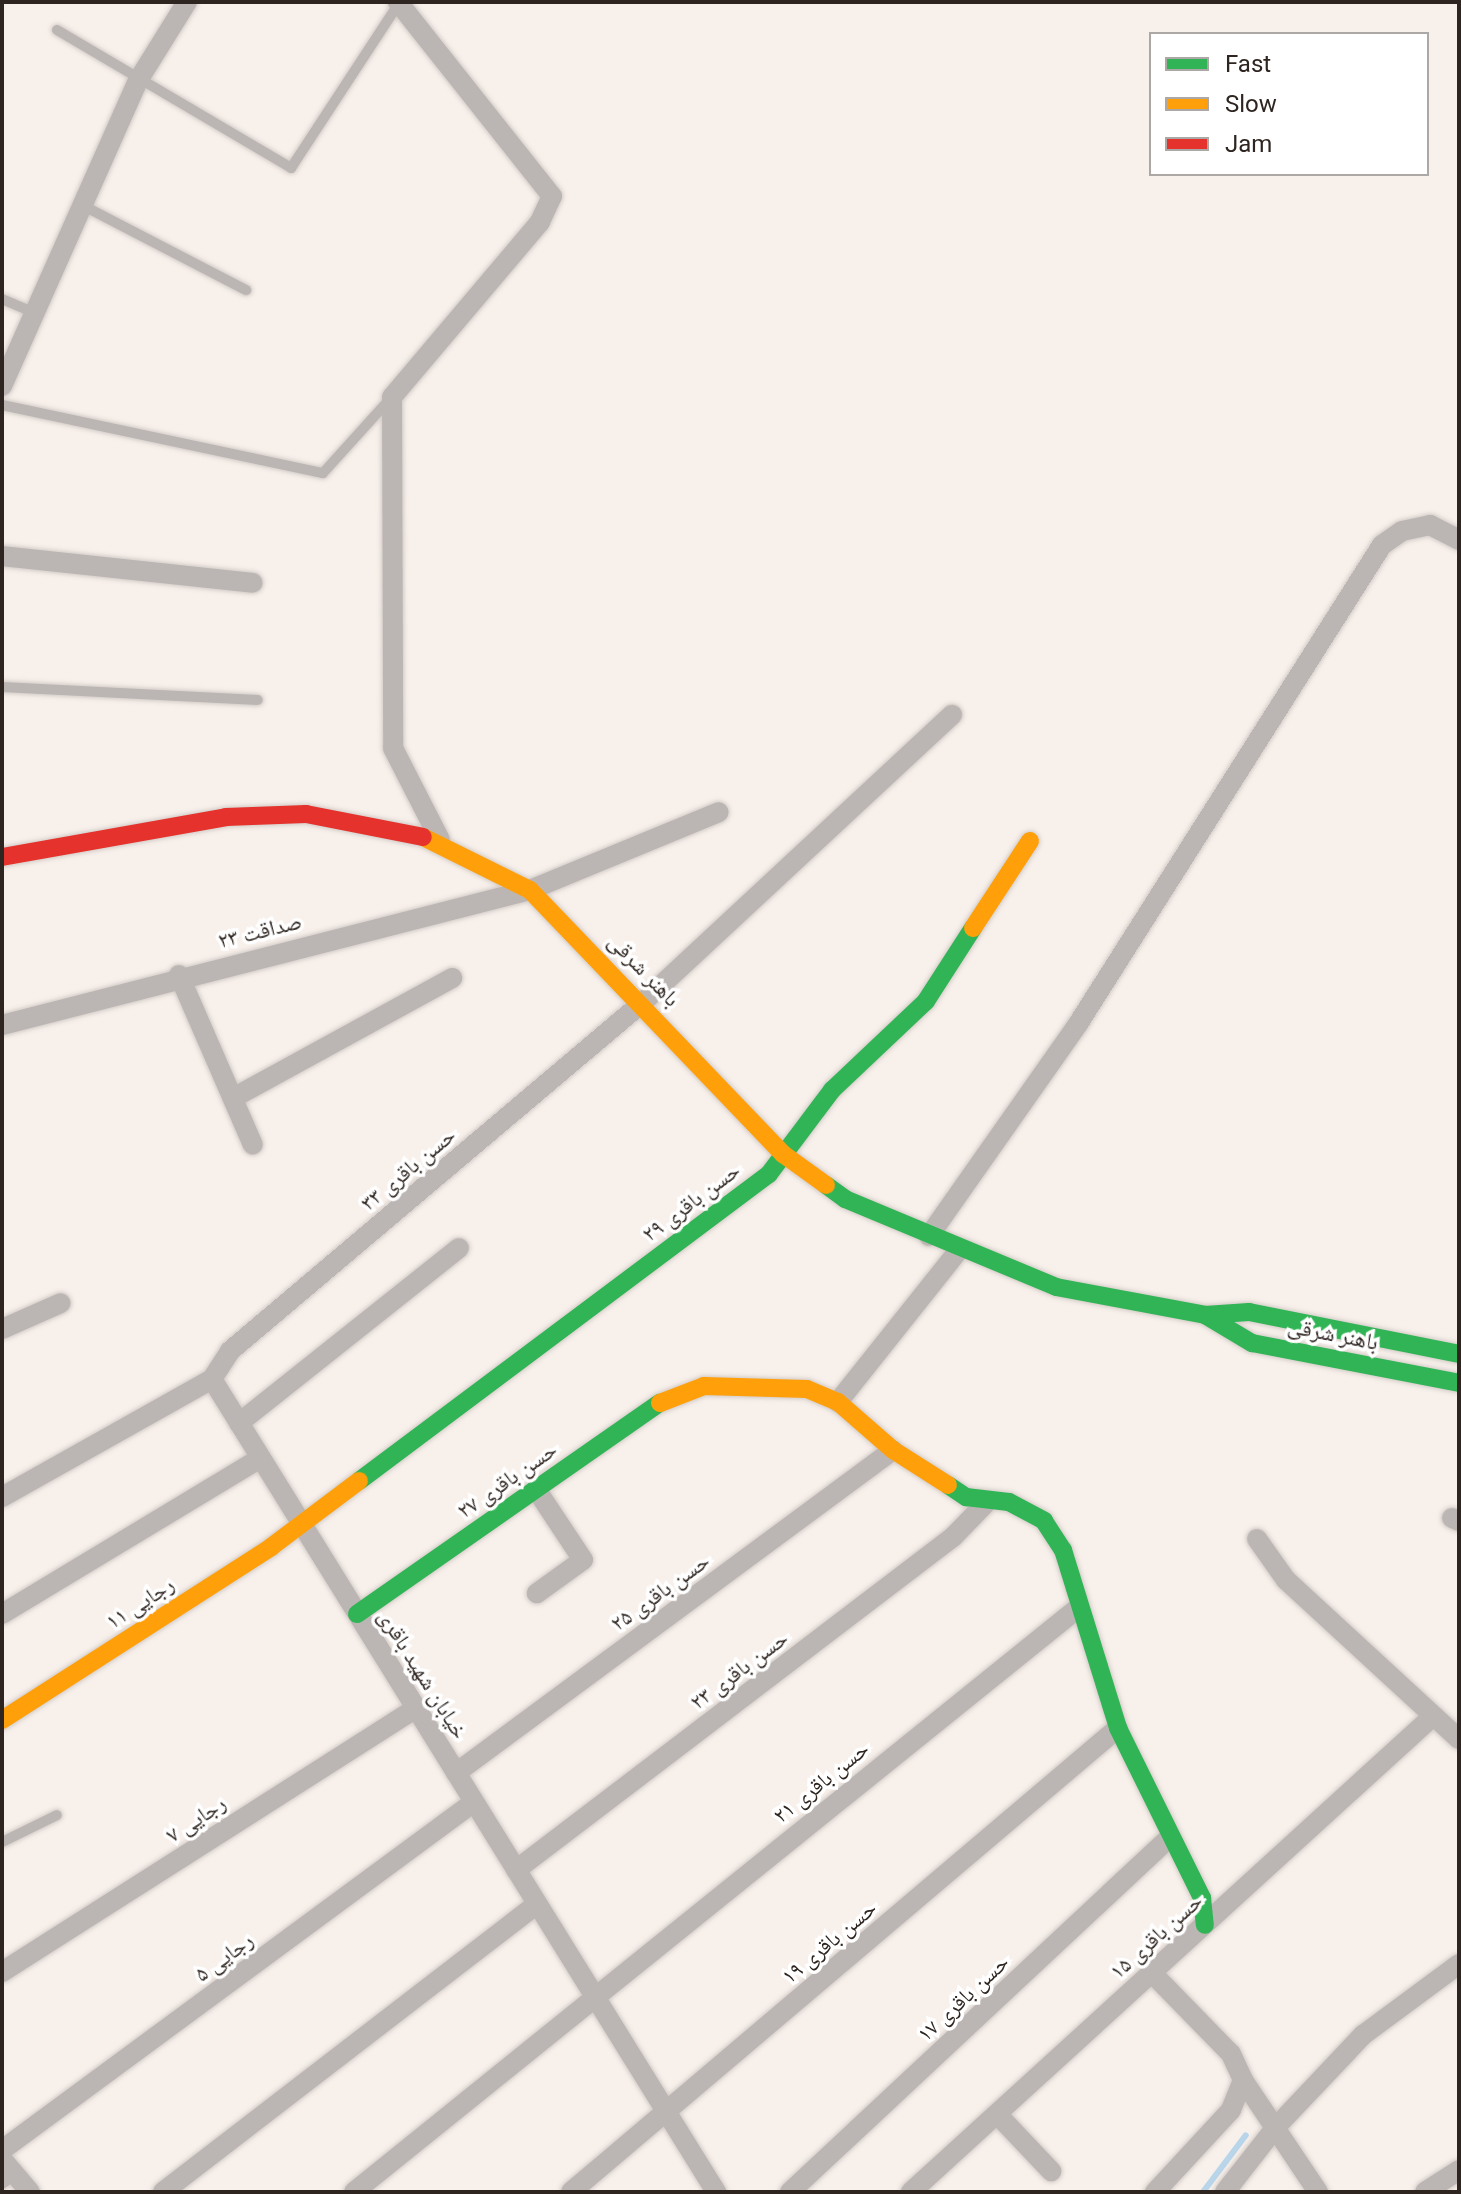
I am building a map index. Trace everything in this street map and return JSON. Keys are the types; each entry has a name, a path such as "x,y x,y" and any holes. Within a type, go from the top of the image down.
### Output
{"street":[{"path":"2,386 32,312 139,79 187,2"},
{"path":"398,2 552,196 540,222 392,397 393,748 440,840"},
{"path":"929,1236 1078,1024 1382,545 1402,531 1430,525 1459,540"},
{"path":"2,556 253,583"},
{"name":"حسن باقری ۳۳","path":"212,1379 230,1351 643,1002 952,715"},
{"name":"صداقت ۲۳","path":"2,1025 179,975 530,890 719,812"},
{"name":"باهنر شرقی","path":"2,857 226,817 306,814 440,840 530,890 643,1002 783,1154 845,1199 958,1251 1056,1287 1205,1315 1249,1312 1459,1354"},
{"name":"حسن باقری ۲۹","path":"301,1522 769,1174 832,1090 926,1001 1030,841"},
{"path":"179,975 253,1145"},
{"path":"233,1098 452,978"},
{"path":"239,1423 459,1248"},
{"path":"958,1251 838,1402 893,1450 966,1497 986,1503 1009,1502 1044,1521 1063,1550 1078,1608 1118,1728 1169,1838 1202,1898 1205,1925"},
{"path":"2,1329 61,1303"},
{"name":"باهنر شرقی","path":"1205,1315 1252,1343 1459,1383"},
{"path":"2,1497 212,1379"},
{"name":"خیابان شهید باقری","path":"212,1379 716,2192"},
{"name":"حسن باقری ۲۷","path":"357,1614 536,1489 687,1390 788,1385 838,1402"},
{"name":"حسن باقری ۲۵","path":"456,1773 893,1450"},
{"path":"2,1614 261,1458"},
{"path":"536,1489 583,1560 537,1593"},
{"name":"حسن باقری ۲۳","path":"516,1870 953,1537 986,1503"},
{"name":"رجایی ۱۱","path":"2,1720 301,1522"},
{"path":"1257,1539 1286,1580 1459,1739"},
{"name":"حسن باقری ۲۱","path":"354,2192 593,1994 1078,1608"},
{"name":"رجایی ۷","path":"2,1972 416,1708"},
{"name":"حسن باقری ۱۵","path":"911,2192 1433,1716"},
{"name":"حسن باقری ۱۹","path":"571,2192 1118,1728"},
{"name":"رجایی ۵","path":"2,2150 474,1802"},
{"name":"حسن باقری ۱۷","path":"790,2192 1169,1838"},
{"path":"163,2192 537,1904"},
{"path":"1225,2192 1276,2127 1363,2035 1459,1964"},
{"path":"1152,1973 1231,2054 1243,2080 1318,2192"},
{"path":"1155,2192 1231,2110 1243,2080"},
{"path":"997,2114 1051,2171"},
{"path":"1425,2192 1459,2170"},
{"path":"6,2173 30,2192"}],"lane":[{"path":"57,30 291,168 398,2"},
{"path":"82,205 246,290"},
{"path":"2,299 32,312"},
{"path":"2,405 323,473 392,397"},
{"path":"2,687 258,700"},
{"path":"2,1842 57,1815"}],"waterway":[{"path":"1203,2192 1246,2135"}],"traffic: fast":[{"path":"359,1481 769,1174 832,1090 926,1001 973,928"},
{"path":"826,1185 845,1199 1056,1287 1205,1315 1249,1312 1459,1354"},
{"path":"1205,1315 1252,1343 1459,1383"},
{"path":"357,1614 660,1403"},
{"path":"948,1485 966,1497 1009,1502 1044,1521 1063,1550 1118,1728 1202,1898 1205,1925"}],"traffic: slow":[{"path":"423,837 530,890 783,1154 826,1185"},
{"path":"973,928 1030,841"},
{"path":"660,1403 704,1386 807,1389 838,1402 893,1450 948,1485"},
{"path":"2,1720 271,1547 359,1481"}],"traffic: jam":[{"path":"2,857 226,817 306,814 423,837"}]}
